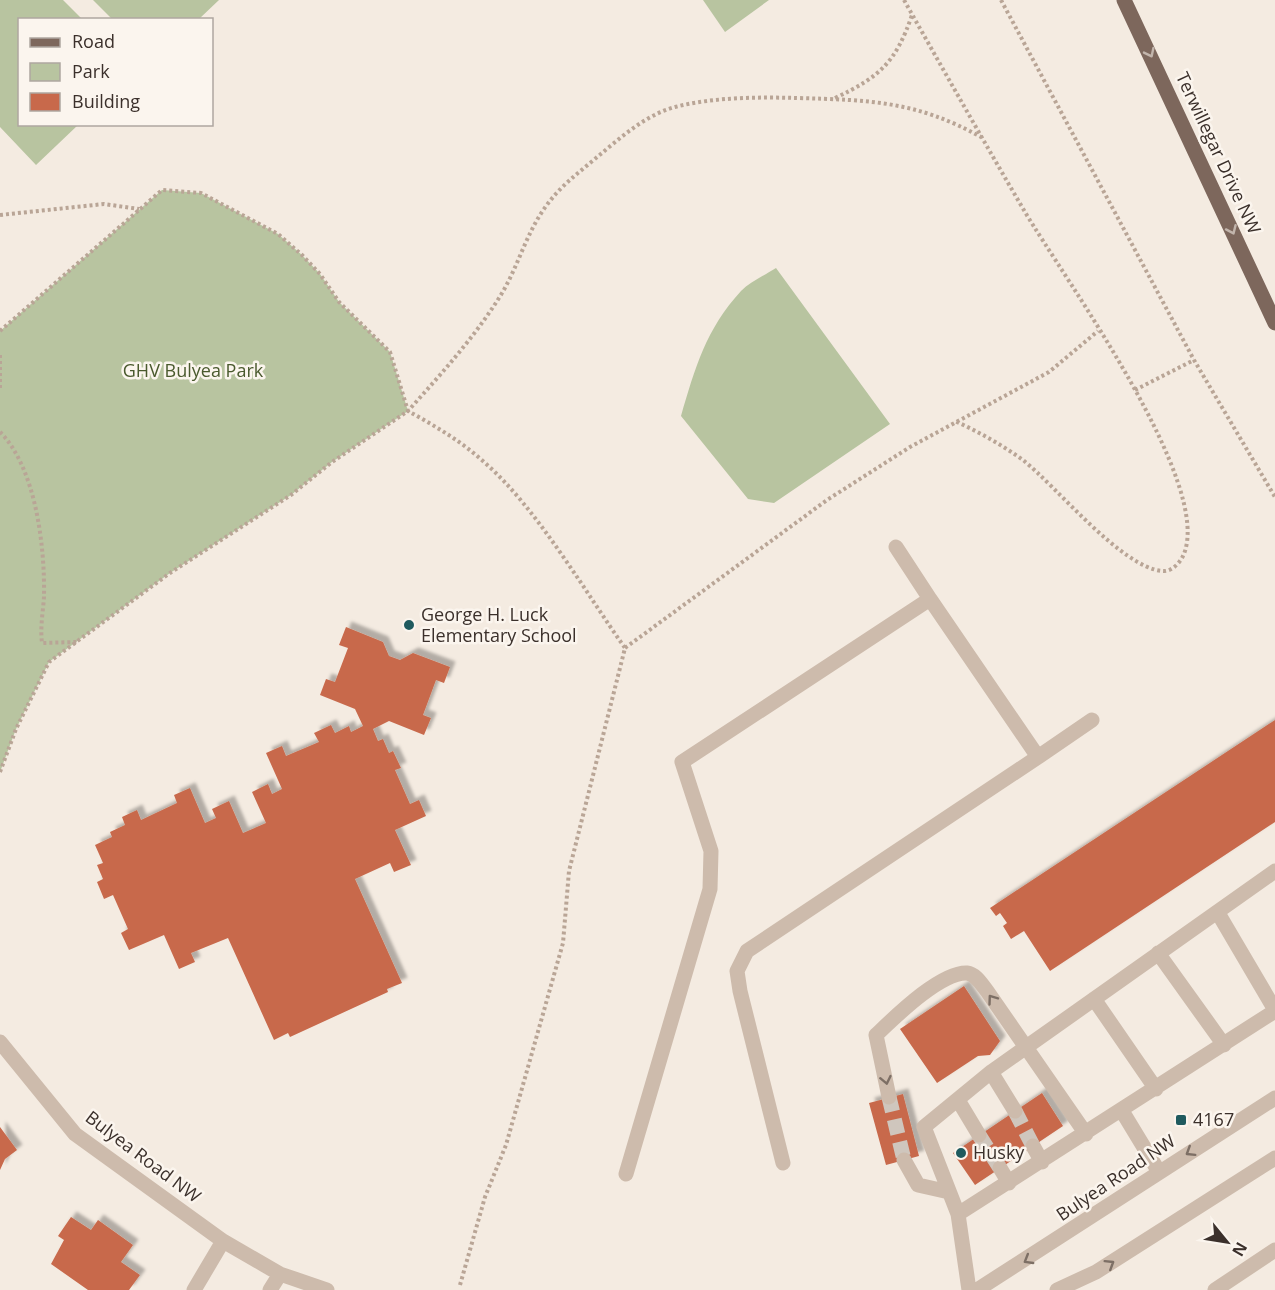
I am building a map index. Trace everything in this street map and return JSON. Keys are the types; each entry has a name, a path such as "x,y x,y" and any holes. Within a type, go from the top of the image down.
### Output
{"main road":[{"name":"Terwillegar Drive NW","path":"1124,0 1275,323"}],"street":[{"path":"896,547 1038,757"},
{"path":"626,1174 710,889 711,851 682,762 930,598"},
{"path":"783,1163 740,991 737,971 747,951 1092,720"},
{"path":"969,1290 958,1214 924,1127 991,1072 1275,871"},
{"path":"958,1214 1122,1111 1275,1010 1218,913"},
{"path":"1158,953 1224,1045"},
{"path":"889,1097 876,1035 902,1010 950,976 968,973 977,978 1027,1046 1086,1134"},
{"path":"1094,999 1156,1089"},
{"name":"Bulyea Road NW","path":"0,1042 75,1134 223,1241 280,1274 327,1290"},
{"path":"991,1072 1015,1111"},
{"name":"Bulyea Road NW","path":"977,1290 1041,1252 1159,1172 1275,1098"},
{"path":"958,1100 979,1135"},
{"path":"1122,1111 1159,1172"},
{"path":"1033,1146 1042,1162"},
{"path":"1057,1290 1096,1272 1275,1158"},
{"path":"904,1160 918,1185 949,1192"},
{"path":"1000,1168 1010,1183"},
{"path":"194,1290 223,1241"},
{"path":"1215,1290 1275,1250"},
{"path":"270,1290 280,1274"}],"path":[{"path":"904,0 981,137 1149,413 1169,460 1186,510 1189,534 1187,547 1176,566 1164,571 1135,563 1023,461 973,429 955,422"},
{"path":"1001,0 1194,360 1275,497"},
{"path":"833,99 864,85 879,74 904,39 912,14"},
{"path":"0,772 16,729 49,662 186,562 291,495 332,462 408,411 459,355 480,327 510,280 534,225 556,192 624,135 675,108 718,101 780,97 883,101 949,119 981,137"},
{"path":"0,331 162,190 201,193 278,234 320,274 339,302 390,352 408,411 462,444 506,483 625,648"},
{"path":"0,215 104,204 140,209"},
{"path":"460,1285 482,1206 506,1145 562,943 569,871 625,648 826,500 955,422 1049,372 1098,331"},
{"path":"0,355 0,389"},
{"path":"1135,390 1194,360"},
{"path":"0,432 13,444 24,470 34,507 42,550 42,643 77,642"}],"green space":[{"path":"0,0 63,0 81,18 18,18 18,126 77,126 36,165 0,127"},
{"path":"93,0 219,0 200,18 111,18"},
{"path":"703,0 769,0 725,32"},
{"name":"GHV Bulyea Park","path":"162,190 201,193 278,234 302,255 320,274 339,302 390,352 408,411 332,462 291,495 170,573 49,662 16,729 0,772 0,331"},
{"path":"776,268 890,424 774,503 748,499 681,416 697,365 719,320 741,291"}],"building":[{"path":"346,627 383,642 389,656 400,660 413,653 450,667 444,683 436,680 423,715 431,718 424,735 389,721 373,729 378,741 383,739 389,753 393,751 401,768 395,770 410,804 419,800 426,816 395,830 411,865 394,872 390,863 355,879 402,983 387,989 388,992 290,1037 288,1033 274,1040 228,938 191,953 195,962 179,969 164,935 129,950 121,933 128,929 113,895 104,899 97,882 103,879 97,865 103,863 95,845 112,837 110,832 125,825 122,817 137,810 141,820 177,803 174,795 190,788 205,823 216,818 212,809 229,801 243,833 266,823 252,792 268,784 272,794 282,789 266,753 282,746 286,756 319,742 314,733 331,725 335,733 349,726 351,732 363,726 355,709 320,695 326,679 335,682 348,648 339,645"},
{"path":"1275,720 1275,822 1050,971 1024,931 1011,939 1003,926 1007,923 1000,913 996,916 990,908"},
{"path":"964,986 1000,1041 990,1055 978,1056 937,1083 900,1029"},
{"path":"1042,1093 1063,1126 975,1185 953,1153"},
{"path":"903,1094 919,1156 886,1165 869,1103"},
{"path":"0,1127 17,1150 5,1159 0,1170"},
{"path":"71,1217 91,1230 98,1220 133,1245 121,1262 140,1275 129,1290 88,1290 51,1264 64,1240 58,1236"}],"tunnel":[{"path":"889,1097 904,1160"},
{"path":"1015,1111 1033,1146"},
{"path":"979,1135 1000,1168"}],"place":[{"name":"George H. Luck Elementary School","path":"409,625"},
{"name":"4167","path":"1181,1120"},
{"name":"Husky","path":"961,1153"}]}
